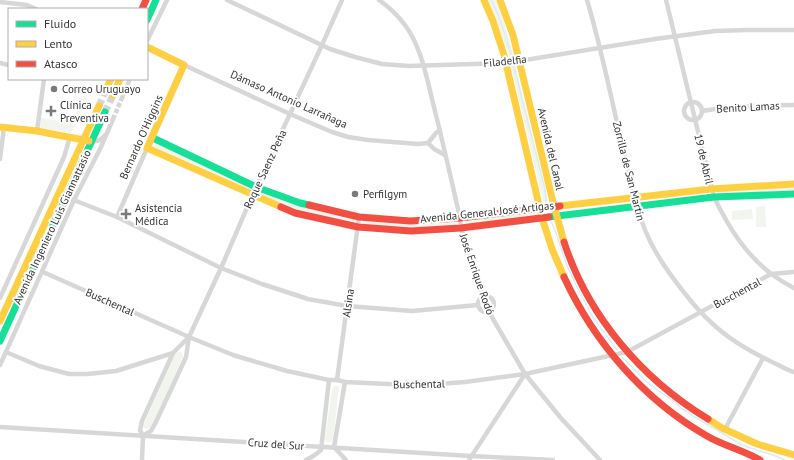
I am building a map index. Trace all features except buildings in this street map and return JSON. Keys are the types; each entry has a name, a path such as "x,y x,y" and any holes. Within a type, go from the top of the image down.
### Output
{"street":[{"path":"148,18 156,0"},
{"path":"148,39 166,0"},
{"name":"Filadelfia","path":"227,0 330,49 382,64 424,66 506,63 715,31 794,30"},
{"name":"Roque Saenz Peña","path":"143,436 152,431 186,356 189,337 342,0"},
{"name":"José Enrique Rodó","path":"379,0 406,26 414,40 424,66 440,130 461,228 492,319 525,374 560,417 600,460"},
{"path":"484,0 498,32 542,218 557,263 579,307 612,355 641,386 659,402 701,433 719,443 760,460"},
{"name":"Avenida del Canal","path":"500,0 509,24 519,61 556,216 569,258 579,280 602,321 627,352 668,393 694,411 725,429 764,447 794,455"},
{"name":"Zorrilla de San Martín","path":"587,0 600,48 634,197 641,220 660,261 677,285 714,326 738,345 794,372"},
{"name":"19 de Abril","path":"666,0 714,197 725,221 756,261 772,274 794,288"},
{"path":"0,2 26,5 34,8"},
{"name":"Dámaso Antonio Larrañaga","path":"148,47 332,132 348,137 396,143 428,143"},
{"name":"Bernardo O'Higgins","path":"117,218 184,65"},
{"path":"37,132 44,80"},
{"path":"107,87 110,80"},
{"path":"113,95 120,80"},
{"path":"122,98 130,80"},
{"path":"691,102 684,108 684,114 689,120 695,120"},
{"name":"Benito Lamas","path":"691,102 696,102 702,110 700,117 695,120"},
{"name":"Benito Lamas","path":"702,110 769,105 794,105"},
{"name":"Avenida Ingeniero Luis Giannattasio","path":"0,321 2,310 20,278 99,106"},
{"name":"Avenida Ingeniero Luis Giannattasio","path":"0,341 105,112"},
{"name":"Avenida Ingeniero Luis Giannattasio","path":"0,365 74,200 113,119"},
{"path":"0,158 2,127 70,137 92,142 103,138 109,128"},
{"path":"440,130 428,143 434,149 445,155"},
{"name":"Avenida Ingeniero Luis Giannattasio","path":"0,298 64,157 70,137"},
{"name":"Avenida General José Artigas","path":"153,138 256,187 300,203 359,217 410,221 460,218 711,189 794,184"},
{"name":"Avenida General José Artigas","path":"148,148 295,213 358,227 411,231 461,228 714,197 794,194"},
{"path":"66,197 117,218 221,268 262,284 308,299 348,306 412,311 478,306"},
{"name":"Alsina","path":"337,380 359,217"},
{"name":"Buschental","path":"43,272 189,337 240,357 287,371 330,380 410,385 438,384 525,374 627,352 772,274 794,272"},
{"path":"9,278 20,278"},
{"path":"483,296 489,297 493,301 493,307 489,311 483,312 478,306 479,300 483,296"},
{"path":"2,310 12,314"},
{"name":"Roque Saenz Peña","path":"142,460 143,436 140,430 142,421 173,353 189,337"},
{"path":"6,352 39,366 69,374 88,374 116,371 173,353"},
{"path":"725,429 763,358"},
{"path":"463,460 470,458 525,374"},
{"path":"306,460 319,452 321,447 330,380"},
{"path":"344,382 334,447 346,460"},
{"name":"Cruz del Sur","path":"0,427 334,447 470,458 553,460"}],"shaded area":[{"path":"487,0 496,0 500,8 514,58 510,59 493,11"},
{"path":"515,65 549,204 544,205 511,66"},
{"path":"84,96 87,98 71,133 40,128 41,118 72,123"},
{"path":"156,143 252,187 250,192 154,147"},
{"path":"84,147 21,288 11,306"},
{"path":"794,187 794,191 717,194 717,191"},
{"path":"259,190 306,208 355,219 354,224 304,213 258,195"},
{"path":"765,206 766,227 756,227 756,207"},
{"path":"752,209 753,219 732,220 732,211"},
{"path":"536,212 537,216 466,224 464,222 464,220"},
{"path":"363,220 456,221 457,223 455,226 410,228 362,226"},
{"path":"181,351 183,356 152,428 145,429 143,426 175,354"},
{"path":"334,386 338,386 339,388 333,439 331,442 326,442 325,439 332,389"}],"waterway":[{"path":"491,0 495,7 512,57"},
{"path":"514,67 545,189 546,204"},
{"path":"551,221 567,266 576,285 592,316 617,350"},
{"path":"622,357 647,382 693,416 747,447 785,460"}],"tunnel":[{"path":"99,106 107,87"},
{"path":"105,112 113,95"},
{"path":"113,119 122,98"}],"traffic: fast":[{"path":"148,18 156,0"},
{"path":"0,341 105,112"},
{"path":"153,138 256,187 309,205"},
{"path":"549,217 714,197 794,194"}],"traffic: slow":[{"path":"484,0 493,21 504,55 542,218 552,249 564,277"},
{"path":"500,0 513,35 564,242"},
{"path":"148,47 184,65 147,148 281,207"},
{"path":"107,87 110,80"},
{"path":"113,95 120,80"},
{"path":"0,321 99,106"},
{"path":"0,127 37,131 89,141"},
{"path":"560,206 711,189 794,184"},
{"path":"708,419 722,428 757,444 794,455"}],"traffic: jam":[{"path":"142,8 146,0"},
{"path":"309,205 359,217 410,221 460,218 560,206"},
{"path":"281,207 295,213 358,227 411,231 461,228 549,217"},
{"path":"564,242 574,269 587,295 620,343 661,385 708,419"},
{"path":"564,277 590,324 623,367 642,387 662,405 707,436 760,460"}],"place":[{"name":"Correo Uruguayo","path":"54,89"},
{"name":"Clínica Preventiva","path":"51,111"},
{"name":"Perfilgym","path":"355,194"},
{"name":"Asistencia Médica","path":"126,214"}]}
